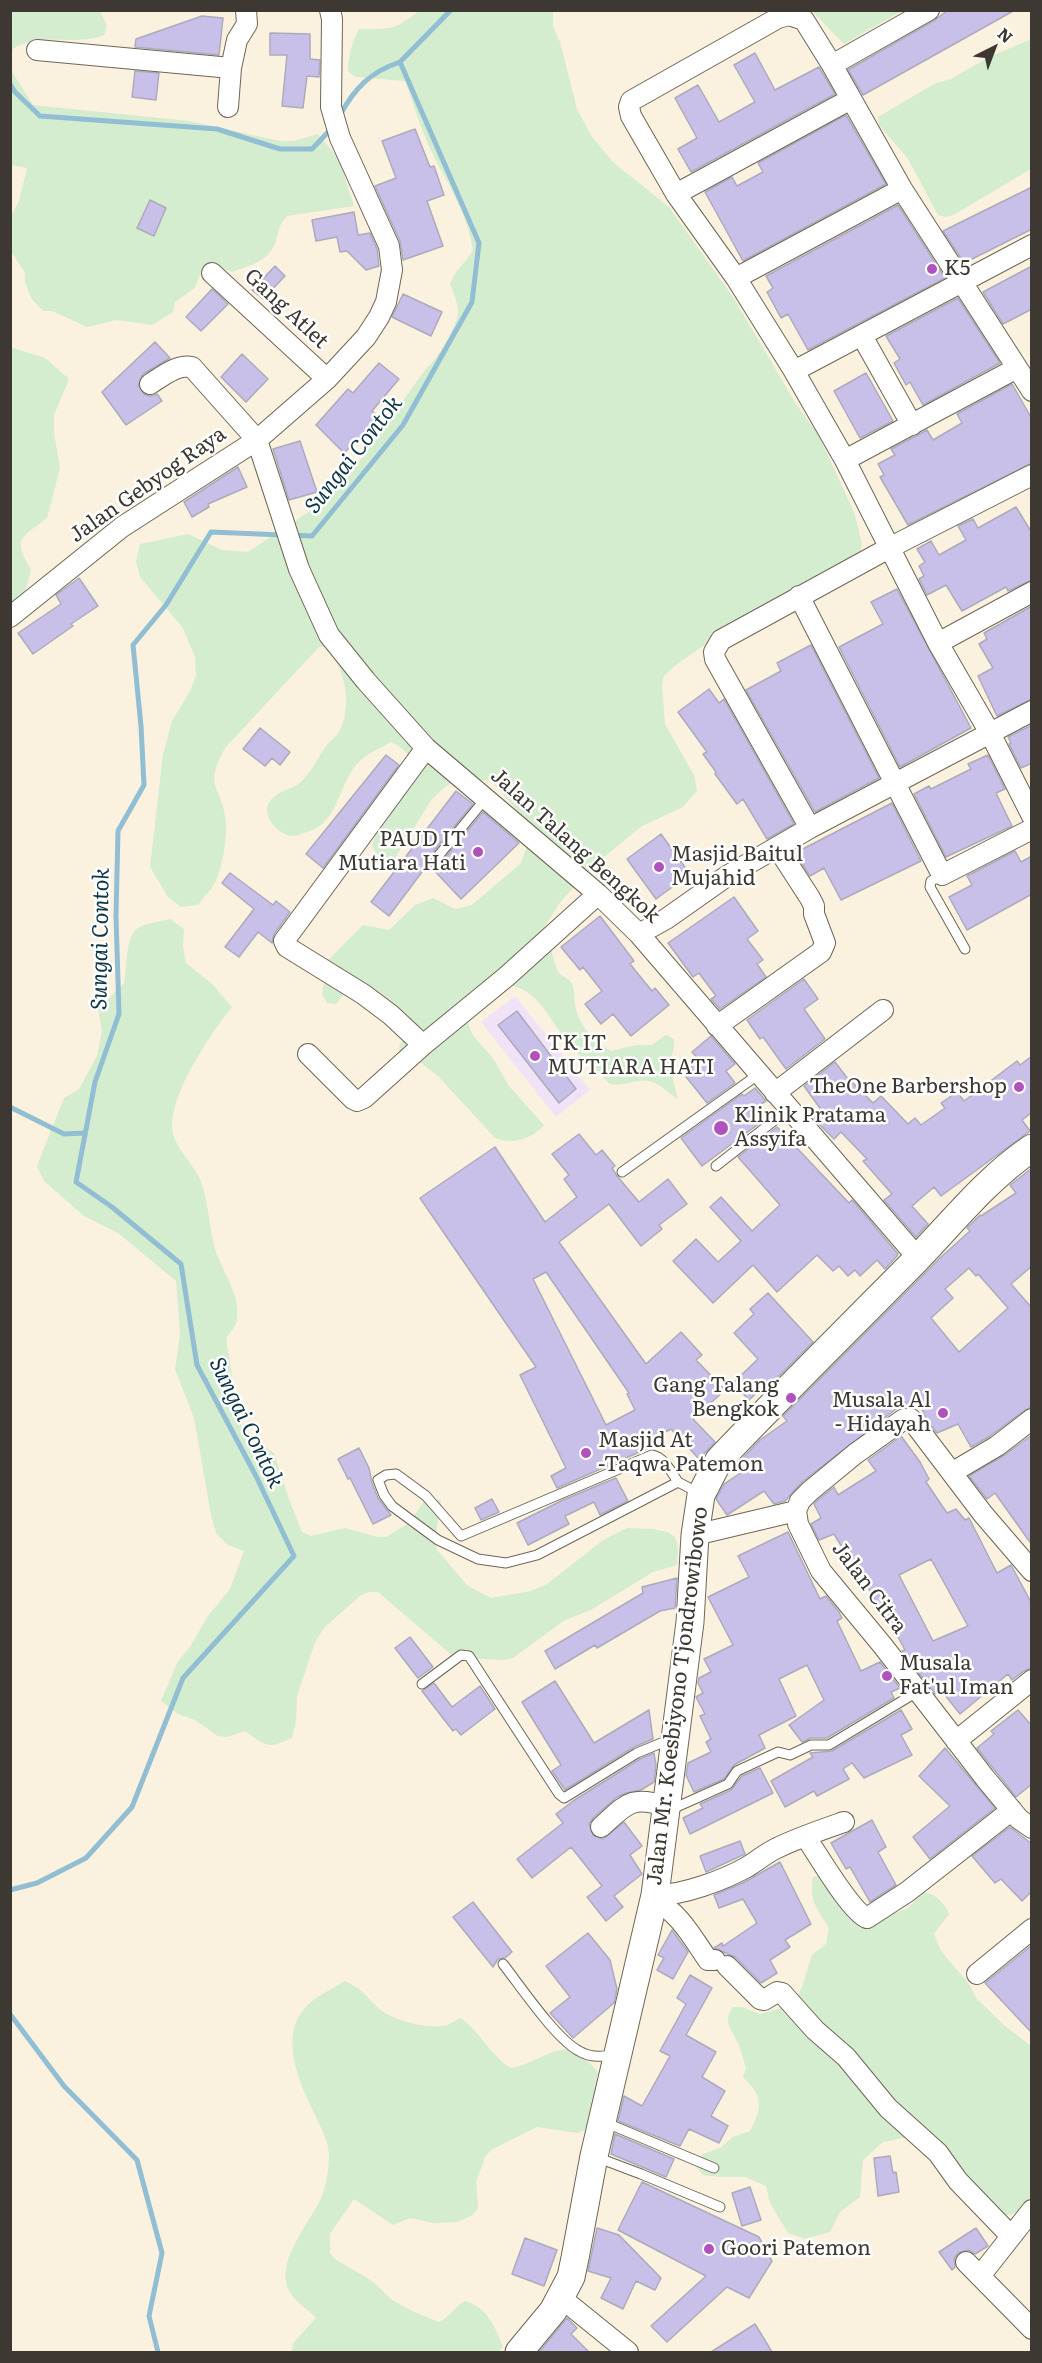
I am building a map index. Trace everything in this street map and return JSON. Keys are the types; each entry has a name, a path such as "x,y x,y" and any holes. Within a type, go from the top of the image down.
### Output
{"main road":[{"name":"Jalan Mr. Koesbiyono Tjondrowibowo","path":"519,2352 553,2311 571,2277 594,2156 654,1897 690,1622 695,1535 690,1488 918,1258 971,1200 1010,1163 1032,1148"}],"street":[{"path":"228,107 231,68 237,40 247,24 246,10"},
{"name":"Jalan Gebyog Raya","path":"10,617 122,527 257,440 327,379 366,337 379,318 386,302 392,270 389,246 340,138 331,107 332,18 330,10"},
{"path":"832,65 929,10"},
{"path":"1032,391 902,189 804,20 789,15 778,18 632,101 629,107 631,116 676,194 736,279 794,371 845,460 889,548 990,733 1032,816"},
{"path":"37,50 231,68"},
{"path":"676,194 850,99"},
{"path":"736,279 902,189"},
{"path":"794,371 960,281 1032,245"},
{"name":"Gang Atlet","path":"212,273 327,379"},
{"path":"862,336 912,425"},
{"path":"150,384 184,365 192,368 257,440"},
{"path":"845,460 1017,368"},
{"name":"Jalan Talang Bengkok","path":"257,440 299,569 329,634 366,681 426,748 598,894 639,934 918,1258"},
{"path":"810,828 714,659 714,652 721,640 889,548 1030,479"},
{"path":"939,643 1032,592"},
{"path":"799,596 942,875 1032,828"},
{"path":"639,934 666,919 727,876 810,828 1032,711"},
{"path":"423,1045 391,1015 363,994 287,947 284,941 426,748"},
{"path":"717,1026 824,948 825,943 814,914 814,906 777,847"},
{"path":"308,1054 357,1101 506,977 598,894"},
{"path":"775,1093 883,1010"},
{"path":"695,1535 796,1511 800,1502 810,1491 855,1454 904,1419 911,1419 917,1423 983,1514 1032,1571"},
{"path":"953,1472 998,1446 1032,1419"},
{"name":"Jalan Citra","path":"796,1511 798,1524 821,1571 884,1646 917,1692 1012,1810 1032,1828"},
{"path":"956,1741 1032,1680"},
{"path":"601,1827 631,1803 646,1800 665,1809"},
{"path":"805,1836 847,1897 867,1918 907,1892 1012,1810"},
{"path":"654,1897 704,1885 746,1868 766,1854 805,1836 844,1822"},
{"path":"654,1897 668,1906 679,1918 708,1960 721,1963 760,2000 777,1992 782,1993 815,2030 846,2057 888,2108 938,2153 958,2181 1011,2236"},
{"path":"977,1974 1032,1929"},
{"path":"980,2276 1032,2210"},
{"path":"966,2262 1032,2329"},
{"path":"561,2297 628,2352"}],"lane":[{"path":"440,855 486,798"},
{"path":"942,875 930,881 930,887 965,949"},
{"path":"622,1172 759,1074"},
{"path":"716,1166 789,1109"},
{"path":"449,1546 451,1540 652,1455 657,1455 690,1488 537,1555 506,1563 478,1559 449,1546 392,1506 384,1495 378,1480 386,1475 396,1474 437,1507 460,1536"},
{"path":"422,1684 461,1655 469,1656 559,1794 564,1798 637,1753 674,1738"},
{"path":"665,1809 728,1784 737,1772 778,1752 790,1755 811,1745 829,1745 917,1692"},
{"path":"502,1964 565,2042 591,2056 604,2057 618,2053"},
{"path":"602,2121 714,2168"},
{"path":"594,2156 720,2207"}],"shaded area":[{"name":"TK IT MUTIARA HATI","path":"515,996 590,1090 556,1117 481,1022"}],"green space":[{"path":"11,11 100,11 107,26 104,35 93,38 33,41 11,50"},
{"path":"419,11 553,11 553,26 560,42 577,109 592,137 614,163 669,207 733,297 796,404 818,434 854,512 862,544 856,576 763,629 731,627 677,664 664,676 662,684 665,724 694,775 697,791 683,807 642,826 598,862 561,901 545,926 558,971 573,986 575,1005 580,1020 598,1042 611,1051 636,1045 652,1045 666,1035 674,1039 669,1064 678,1099 660,1086 648,1081 610,1084 568,1043 536,999 510,984 466,1017 472,1034 495,1061 508,1085 544,1125 534,1134 515,1141 495,1138 438,1076 417,1060 400,1056 399,1047 403,1039 352,984 336,1004 327,1003 322,994 328,960 363,925 389,930 415,905 433,898 455,909 472,905 521,863 533,829 489,781 460,778 445,787 432,799 390,866 382,862 372,846 376,835 380,825 417,774 408,755 391,742 367,756 353,769 334,808 321,825 294,836 284,834 274,826 267,810 270,801 276,795 297,785 305,777 341,728 344,718 345,686 334,655 328,646 319,647 225,748 218,762 214,780 224,810 225,843 214,885 198,905 181,907 168,897 150,867 163,754 172,721 196,676 195,657 183,628 140,577 136,561 140,544 188,534 222,550 248,552 316,507 361,459 440,351 457,318 457,305 450,284 454,275 473,251 470,234 459,204 430,149 405,81 355,77 348,71 351,49 359,29 392,28"},
{"path":"812,11 902,11 844,44"},
{"path":"1031,39 1031,169 955,214 947,217 938,215 908,159 879,125 878,117 934,84 951,79 987,58"},
{"path":"11,70 33,105 189,121 280,141 294,141 318,134 339,159 354,206 287,216 281,224 274,247 263,259 232,272 216,266 208,267 201,272 195,288 175,302 173,312 152,325 116,320 87,327 52,311 43,311 31,298 25,282 25,273 11,251 11,216 19,201 27,168 11,165"},
{"path":"10,347 45,358 69,379 54,415 54,433 60,468 47,518 22,539 22,550 31,570 26,589 11,608"},
{"path":"170,919 184,929 183,946 186,963 212,984 232,1007 204,1047 185,1081 173,1113 173,1134 179,1147 195,1169 202,1185 215,1249 236,1303 237,1322 226,1338 235,1394 234,1412 247,1433 274,1453 302,1532 311,1536 345,1528 386,1537 409,1523 424,1501 441,1500 435,1542 437,1550 468,1586 491,1598 531,1591 547,1584 603,1540 627,1528 668,1532 675,1537 678,1547 677,1565 653,1572 591,1610 565,1620 513,1658 504,1660 455,1658 378,1592 361,1595 325,1627 315,1642 297,1696 296,1722 292,1738 272,1745 263,1743 245,1731 227,1737 218,1736 195,1720 178,1714 161,1701 178,1661 190,1647 208,1616 230,1589 244,1551 228,1545 216,1533 211,1515 194,1418 175,1369 180,1335 176,1281 118,1233 84,1216 44,1181 37,1166 64,1098 79,1089 97,1056 102,1031 98,1009 124,983 129,946 134,932 145,925"},
{"path":"822,1875 850,1899 883,1918 908,1908 924,1892 939,1900 949,1914 934,1934 941,1951 969,1984 977,1999 1005,2026 1031,2046 1031,2197 1018,2212 1010,2215 999,2214 909,2137 883,2142 863,2160 860,2197 840,2212 830,2232 805,2239 788,2233 770,2203 766,2186 745,2177 703,2175 697,2168 698,2159 703,2154 720,2148 733,2137 750,2131 757,2115 759,2102 754,2090 743,2077 746,2068 728,2016 733,2007 742,2007 760,2014 785,2007 798,1995 812,1955 826,1944 829,1928 815,1904 812,1893 813,1877"},
{"path":"345,1981 361,1991 387,2014 403,2021 440,2026 460,2018 473,2029 497,2057 511,2068 553,2052 569,2049 586,2059 598,2072 589,2123 585,2130 577,2133 537,2127 491,2150 485,2157 476,2182 478,2208 473,2215 457,2222 434,2223 410,2218 393,2225 354,2199 330,2234 330,2253 335,2259 372,2281 392,2300 414,2312 439,2322 465,2301 479,2308 490,2319 497,2333 503,2347 498,2352 291,2352 294,2342 316,2318 290,2292 286,2281 286,2268 296,2243 322,2196 329,2156 326,2139 297,2072 292,2042 294,2028 300,2015 310,2003"}],"building":[{"path":"948,10 1015,10 863,95 848,70 935,20"},
{"path":"202,16 223,18 219,55 135,47 136,39"},
{"path":"270,33 310,34 310,59 320,60 319,77 307,76 303,108 282,106 287,55 270,55"},
{"path":"755,53 775,90 819,67 835,94 691,172 678,149 697,138 675,98 698,85 719,122 755,102 734,65"},
{"path":"135,71 159,73 156,100 132,97"},
{"path":"846,115 886,184 743,261 705,192 732,177 737,186 763,172 758,163"},
{"path":"415,129 430,167 434,166 444,195 427,201 443,246 403,260 400,241 375,186 396,178 382,141"},
{"path":"1032,187 1032,229 964,263 943,231"},
{"path":"150,200 166,208 154,236 137,228"},
{"path":"898,205 945,278 808,350 788,314 781,318 767,292 773,288 766,276"},
{"path":"354,212 358,235 370,233 377,249 379,266 366,270 347,251 340,252 337,237 316,241 312,220"},
{"path":"275,266 285,276 263,299 252,290"},
{"path":"1032,266 1032,309 1003,324 983,292"},
{"path":"212,289 228,304 201,331 186,317"},
{"path":"403,294 442,312 431,336 392,317"},
{"path":"958,298 1000,363 923,405 910,382 906,385 894,363 900,359 886,336"},
{"path":"155,342 170,358 143,374 138,385 144,394 150,396 157,394 162,401 126,425 102,392"},
{"path":"242,354 268,379 246,402 221,377"},
{"path":"379,363 399,379 372,411 380,418 344,453 316,425 348,389 353,393"},
{"path":"866,373 893,421 860,438 834,391"},
{"path":"1012,384 1032,419 1032,463 908,525 880,477 884,475 878,464 895,455 891,449 927,430 933,440 962,423 957,414"},
{"path":"300,441 317,492 289,500 273,449"},
{"path":"238,467 247,487 208,504 209,507 192,517 184,502"},
{"path":"1016,507 1032,533 1032,580 1008,591 1006,587 962,611 946,585 927,595 919,579 924,576 919,566 925,562 917,549 931,541 939,555 966,540 958,526 973,519 978,528"},
{"path":"79,578 98,606 33,654 18,633 61,604 56,595"},
{"path":"897,589 971,728 900,767 839,647 883,624 871,602"},
{"path":"1032,606 1032,699 997,716 978,676 993,668 979,644 987,639 984,633"},
{"path":"811,645 879,778 815,812 746,690 781,671 777,663"},
{"path":"709,689 719,703 724,699 794,824 767,839 743,799 737,804 715,774 716,772 703,754 707,752 678,712"},
{"path":"1032,725 1032,763 1021,768 1008,737"},
{"path":"260,728 290,752 280,765 272,758 265,766 243,749"},
{"path":"386,755 399,765 323,868 306,854"},
{"path":"988,755 1005,789 996,793 1012,826 946,857 914,794 929,786 931,789 971,769 968,764"},
{"path":"456,791 473,804 434,851 435,861 444,859 483,812 519,843 461,899 428,864 389,916 371,902"},
{"path":"892,803 921,861 841,900 824,868 810,876 795,853"},
{"name":"Masjid Baitul Mujahid","path":"661,834 690,874 656,899 627,859"},
{"path":"1015,851 1021,862 1032,856 1032,894 967,930 949,897 972,885 967,876"},
{"path":"230,873 273,905 276,901 290,912 274,934 272,943 258,932 239,957 225,947 254,909 222,883"},
{"path":"734,897 758,931 747,939 763,960 757,964 766,977 720,1009 711,999 716,996 699,973 693,977 668,943"},
{"path":"600,916 634,961 630,964 652,991 655,988 669,1005 631,1036 613,1014 601,1024 585,1004 602,991 583,967 580,970 561,947"},
{"path":"804,979 818,999 804,1009 825,1039 786,1069 763,1037 760,1039 747,1020"},
{"path":"517,1011 576,1089 559,1103 498,1025"},
{"path":"711,1036 735,1064 726,1071 735,1083 707,1103 683,1073 699,1060 692,1052"},
{"path":"1032,1056 1031,1113 1022,1120 1030,1131 941,1196 934,1187 912,1206 928,1224 916,1237 884,1200 892,1194 863,1161 867,1159 841,1132 834,1139 814,1119 822,1111 804,1086 835,1062 851,1083 873,1103 881,1096 908,1124 915,1118 921,1125 945,1108 941,1103 957,1092 964,1101 1017,1061 1020,1065"},
{"name":"Klinik Pratama Assyifa","path":"755,1088 766,1101 758,1106 768,1117 702,1166 681,1138 742,1094 744,1096"},
{"path":"777,1127 849,1203 852,1200 854,1202 898,1254 885,1269 877,1260 860,1276 855,1270 848,1276 839,1266 833,1271 817,1255 777,1292 753,1265 713,1303 673,1261 696,1239 718,1262 741,1241 710,1207 721,1197 752,1231 780,1205 738,1157"},
{"path":"579,1134 596,1155 602,1150 615,1166 612,1168 617,1176 639,1202 668,1179 687,1204 659,1225 662,1229 641,1246 609,1204 559,1242 646,1364 681,1332 702,1355 696,1360 725,1390 693,1419 715,1442 699,1459 671,1429 648,1441 651,1447 557,1488 551,1476 566,1468 520,1375 536,1367 420,1198 495,1147 545,1222 577,1197 564,1179 569,1175 552,1154","holes":["546,1272 629,1393 627,1394 635,1410 606,1425 533,1279"]},
{"path":"1032,1168 1032,1266 1011,1284 1032,1308 1032,1407 971,1447 958,1424 937,1433 926,1419 920,1404 916,1408 908,1407 905,1402 802,1482 785,1501 774,1504 764,1491 727,1515 716,1499 724,1484 748,1468 742,1459 760,1440 787,1421 783,1416 941,1257 970,1231 967,1228 980,1215 1016,1193 1010,1185","holes":["969,1268 976,1276 978,1274 1008,1308 959,1352 931,1318 953,1298 945,1289"]},
{"path":"768,1293 813,1342 768,1387 765,1385 749,1400 733,1383 758,1359 734,1333 754,1314 750,1309"},
{"path":"1032,1435 1032,1545 995,1493 987,1499 969,1476"},
{"path":"901,1436 920,1462 929,1479 926,1482 947,1513 956,1509 965,1520 969,1518 997,1573 1011,1565 1032,1604 1032,1668 1012,1680 1008,1674 960,1714 941,1690 935,1694 902,1651 905,1650 890,1622 887,1623 861,1574 859,1575 834,1534 819,1540 811,1524 821,1518 814,1504 818,1500 834,1487 838,1495 876,1471 868,1460","holes":["931,1559 968,1626 933,1641 899,1575"]},
{"path":"359,1448 369,1468 378,1498 391,1515 373,1524 338,1459"},
{"path":"616,1478 628,1501 600,1515 594,1502 565,1516 569,1524 528,1545 517,1523 563,1500"},
{"path":"492,1499 499,1512 481,1520 475,1508"},
{"path":"788,1532 820,1599 826,1596 839,1612 842,1618 837,1621 861,1671 880,1662 900,1688 891,1692 894,1698 827,1738 811,1738 802,1742 789,1725 824,1700 807,1665 779,1679 796,1716 759,1735 765,1748 734,1765 724,1779 694,1792 686,1775 688,1763 711,1752 706,1742 711,1739 700,1716 705,1714 696,1697 703,1693 698,1683 699,1678 711,1672 704,1659 733,1645 708,1597 749,1577 738,1556"},
{"path":"677,1578 675,1608 660,1611 597,1648 595,1645 555,1669 545,1651 643,1593 642,1587"},
{"path":"410,1637 433,1667 418,1678 395,1648"},
{"path":"555,1681 594,1743 649,1710 653,1739 634,1747 565,1790 552,1771 561,1765 522,1702"},
{"path":"434,1683 452,1707 480,1686 495,1709 461,1735 456,1729 453,1731 422,1691"},
{"path":"901,1710 912,1729 901,1735 912,1755 864,1778 852,1763 843,1769 849,1779 817,1796 814,1791 785,1807 771,1781 813,1757 810,1753 832,1751"},
{"path":"1018,1710 1032,1726 1032,1784 1016,1797 977,1748 994,1734 991,1731"},
{"path":"945,1748 995,1808 930,1859 913,1837 950,1806 919,1776"},
{"path":"654,1753 656,1765 654,1782 641,1790 617,1797 589,1824 593,1835 603,1839 624,1822 642,1846 630,1855 642,1874 614,1896 623,1907 606,1921 587,1897 602,1886 571,1847 532,1878 517,1859 563,1823 556,1814 640,1759"},
{"path":"760,1768 773,1793 690,1834 683,1818 703,1808 700,1804 731,1790 742,1776"},
{"path":"872,1820 886,1847 878,1852 896,1885 870,1902 850,1867 846,1869 831,1843"},
{"path":"1010,1827 1032,1844 1032,1891 1022,1901 1001,1879 995,1883 972,1856"},
{"path":"740,1841 745,1854 706,1872 700,1856"},
{"path":"780,1862 811,1924 785,1940 790,1947 770,1960 777,1973 761,1983 735,1957 714,1948 722,1943 723,1946 757,1923 743,1899 719,1908 714,1895 743,1883"},
{"path":"473,1902 512,1952 505,1958 498,1959 493,1967 453,1917"},
{"path":"672,1930 688,1952 673,1979 657,1970 664,1958 658,1955"},
{"path":"588,1933 610,1960 617,1989 614,2003 573,2038 550,2013 570,1997 546,1966"},
{"path":"1032,1945 1032,2033 985,1983"},
{"path":"690,1975 712,1988 686,2035 716,2052 702,2077 725,2091 711,2116 728,2126 719,2143 689,2129 680,2146 618,2121 624,2096 642,2106 670,2056 660,2051 686,2004 677,1998"},
{"path":"615,2134 674,2159 666,2177 611,2154"},
{"path":"890,2156 893,2173 896,2172 899,2192 878,2196 874,2158"},
{"name":"Goori Patemon","path":"642,2182 759,2237 772,2261 749,2298 727,2287 667,2342 651,2326 706,2276 618,2230"},
{"path":"750,2187 761,2220 742,2226 732,2193"},
{"path":"597,2228 619,2235 661,2278 655,2290 636,2281 623,2309 601,2298 611,2278 588,2271"},
{"path":"976,2228 988,2246 975,2254 969,2250 958,2253 954,2259 955,2267 952,2270 939,2252"},
{"path":"525,2238 557,2250 544,2286 512,2274"},
{"path":"567,2318 577,2328 571,2334 589,2352 539,2352"},
{"path":"755,2324 772,2352 711,2352"}],"waterway":[{"name":"Sungai Contok","path":"291,535 312,536 403,425 472,302 479,243 400,62 451,10"},
{"path":"340,115 364,82 380,71 400,62"},
{"path":"10,84 15,92 40,116 217,129 280,149 312,149 332,128"},
{"name":"Sungai Contok","path":"10,1890 37,1883 86,1858 132,1807 183,1678 294,1556 256,1476 197,1365 181,1264 112,1207 76,1182 95,1082 119,1014 116,916 118,831 144,785 133,645 166,605 211,532 282,535"},
{"path":"10,1107 64,1134 85,1133"},
{"name":"Sungai Contok","path":"10,2014 64,2086 137,2160 162,2253 149,2316 158,2352"}],"place":[{"name":"K5","path":"932,269"},
{"name":"PAUD IT Mutiara Hati","path":"478,852"},
{"name":"Masjid Baitul Mujahid","path":"659,867"},
{"name":"TK IT MUTIARA HATI","path":"535,1056"},
{"name":"TheOne Barbershop","path":"1019,1087"},
{"name":"Klinik Pratama Assyifa","path":"721,1128"},
{"name":"Gang Talang Bengkok","path":"791,1398"},
{"name":"Musala Al - Hidayah","path":"943,1413"},
{"name":"Masjid At -Taqwa Patemon","path":"586,1453"},
{"name":"Musala Fat'ul Iman","path":"887,1676"},
{"name":"Goori Patemon","path":"709,2249"}]}
